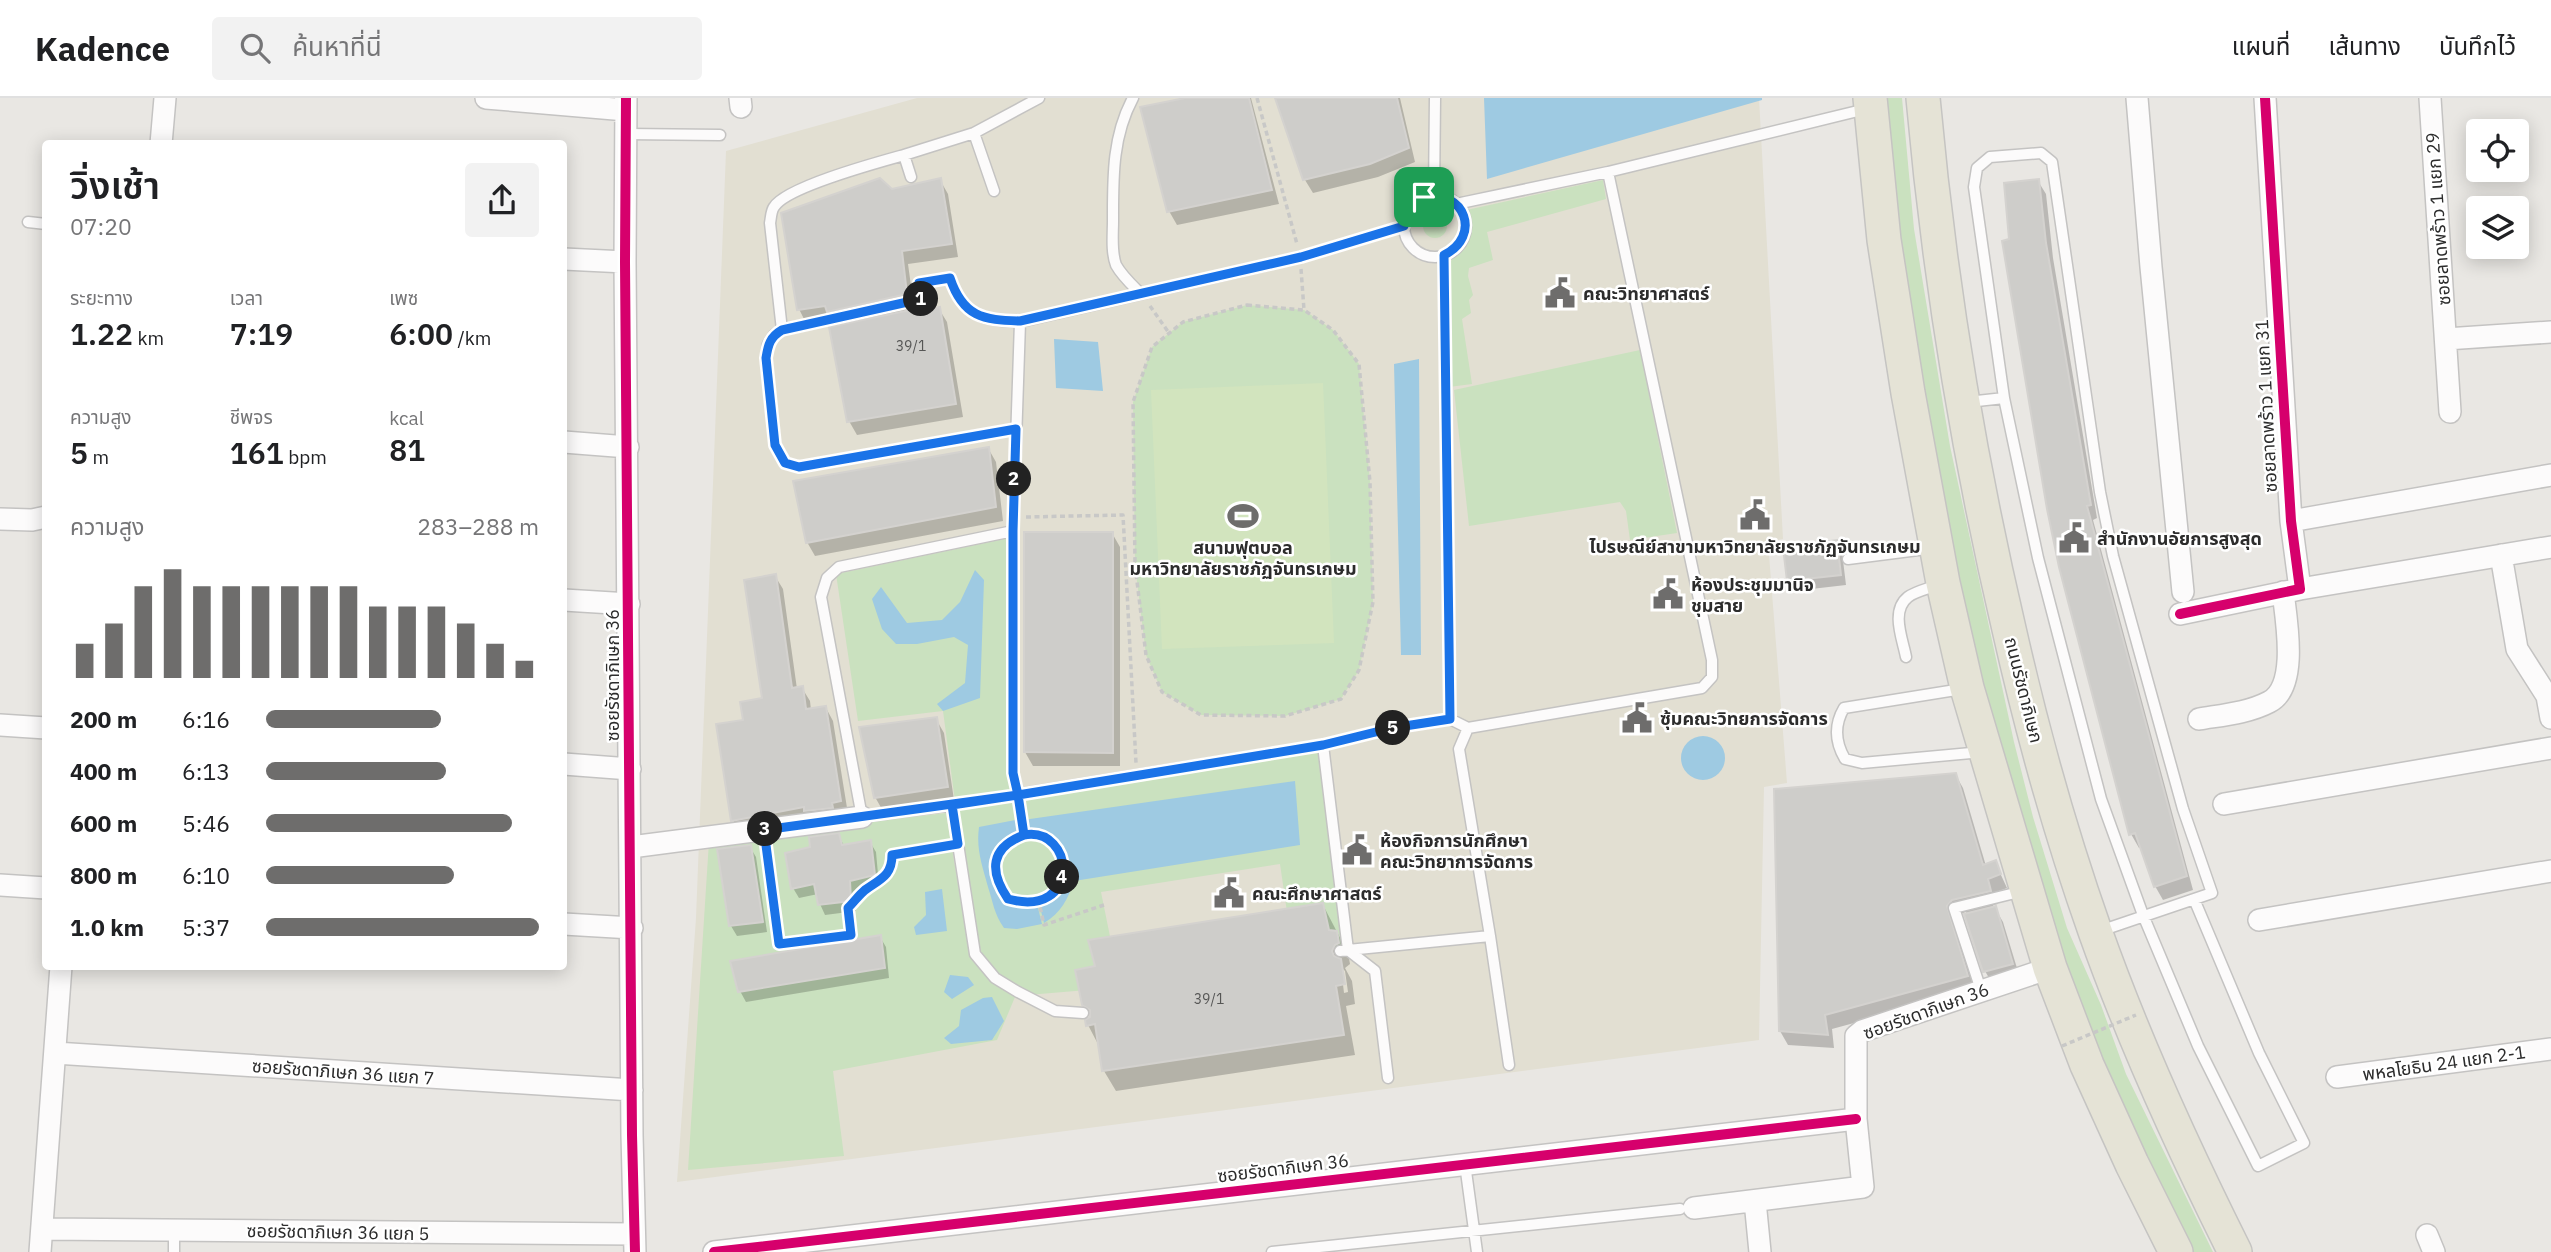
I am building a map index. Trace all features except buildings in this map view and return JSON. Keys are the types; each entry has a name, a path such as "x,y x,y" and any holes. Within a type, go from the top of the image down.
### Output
{"main road":[{"name":"ถนนรัชดาภิเษก","path":"1923,98 1932,197 1962,403 1986,529 2020,678 2058,819 2095,932 2160,1095 2235,1252"},
{"path":"1871,103 1884,240 1908,393 1943,583 1967,688 2050,968 2093,1077 2176,1252"}],"street":[{"path":"161,140 164,98"},
{"path":"486,98 626,104"},
{"path":"2137,98 2183,592"},
{"name":"ซอยลาดพร้าว 1 แยก 31","path":"2199,719 2244,711 2273,701 2285,683 2289,653 2291,521 2265,98"},
{"name":"ซอยลาดพร้าว 1 แยก 29","path":"2430,98 2450,412"},
{"name":"ซอยรัชดาภิเษก 36","path":"626,104 625,262 635,1243"},
{"path":"567,259 625,262"},
{"path":"2446,339 2551,332"},
{"path":"567,442 628,447"},
{"path":"2291,521 2551,475"},
{"path":"0,519 42,518"},
{"path":"2180,614 2292,591 2551,547"},
{"path":"2501,555 2517,649 2547,696 2551,718"},
{"path":"567,600 629,604"},
{"path":"0,725 42,728"},
{"path":"2224,804 2551,748"},
{"path":"567,764 630,769"},
{"path":"631,847 862,817"},
{"path":"2259,920 2551,871"},
{"path":"0,885 42,888"},
{"path":"567,924 632,928"},
{"name":"ซอยรัชดาภิเษก 36","path":"714,1252 1856,1119 1856,1036 1862,1031 2050,968"},
{"path":"40,1252 61,970"},
{"name":"พหลโยธิน 24 แยก 2-1","path":"2337,1077 2551,1049"},
{"name":"ซอยรัชดาภิเษก 36 แยก 7","path":"55,1053 632,1090"},
{"path":"1687,1209 1863,1187 1856,1119"},
{"path":"1755,1201 1760,1252"},
{"name":"ซอยรัชดาภิเษก 36 แยก 5","path":"42,1229 174,1241 635,1243"}],"lane":[{"path":"782,330 770,223 774,207 782,199 830,177 974,133 1039,98"},
{"path":"1133,98 1120,130 1114,164 1113,243 1115,262 1141,294"},
{"path":"1434,195 1435,98"},
{"path":"1456,204 1608,172 1871,103"},
{"path":"974,133 994,191"},
{"path":"626,134 720,135"},
{"path":"2095,932 2143,915 2212,893 2183,809 2113,556 2100,492 2052,162 2041,152 1990,157 1977,169 1974,187 2004,398 2038,558 2076,708 2101,799 2143,915 2202,1054 2258,1166 2304,1143 2259,1053 2194,899"},
{"path":"904,155 911,177"},
{"path":"1013,531 839,568 827,578 821,597 862,817 1018,795 1323,745 1392,728 1450,719 1468,728 1702,688 1712,677 1712,660 1608,172"},
{"path":"1434,195 1442,196 1456,204 1465,222 1465,232 1454,250 1444,255 1425,255 1417,251 1405,236 1405,217 1416,201 1434,195"},
{"path":"28,222 42,224"},
{"path":"1016,429 799,467 785,463 775,445 766,358 768,344 774,335 782,330 921,299 919,283 950,278 955,293 961,300 987,320 1020,321 1301,257 1404,226"},
{"path":"1444,255 1450,719"},
{"path":"1018,795 1013,773 1013,517 1020,321"},
{"path":"1962,403 2004,398"},
{"path":"1848,559 1937,547"},
{"path":"1906,657 1899,619 1900,607 1909,597 1943,583"},
{"path":"1967,688 1844,708 1836,721 1839,748 1845,759 1862,763 1985,752"},
{"path":"1468,728 1459,749 1509,1065"},
{"path":"1323,745 1344,950"},
{"path":"952,805 975,954 995,978 1018,992 1055,1011 1083,1013"},
{"path":"1982,990 1954,908 2026,890"},
{"path":"1344,950 1490,936"},
{"path":"1344,950 1375,971 1388,1078"},
{"path":"1465,1164 1477,1252"},
{"path":"1272,1252 1687,1209"}],"path":[{"path":"1257,98 1301,257 1304,310"},
{"path":"1141,294 1169,333"},
{"path":"1247,305 1304,310 1333,330 1359,364 1370,482 1373,602 1359,670 1341,699 1285,716 1201,715 1162,692 1146,655 1135,565 1133,402 1152,347 1169,333 1184,321 1247,305"},
{"path":"1013,517 1123,515 1136,775"},
{"path":"1018,795 1024,835"},
{"path":"764,830 779,944 851,935 848,908 863,892 886,878 892,865 892,855 958,844"},
{"path":"1024,835 1039,836 1049,841 1062,857 1064,870 1060,883 1050,896 1039,902 1024,904 1008,899 996,875 1000,850 1006,843 1024,835"},
{"path":"1039,902 1044,925 1104,905"},
{"path":"2062,1046 2136,1015"}],"shaded area":[{"path":"917,98 1759,98 1783,539 1768,542 1787,783 1764,787 1759,1040 677,1182 696,918 726,151"}],"green space":[{"path":"1882,98 1902,98 1914,229 1950,446 2014,742 2033,817 2067,928 2101,1005 2126,1074 2213,1252 2193,1252 2128,1127 2038,893 1948,552 1914,360"},
{"path":"1603,180 1606,199 1487,232 1493,260 1469,268 1468,276 1473,295 1469,300 1471,313 1462,319 1472,384 1449,387 1449,264 1467,237 1462,211"},
{"path":"1435,214 1443,218 1447,226 1443,234 1435,238 1427,234 1423,226 1427,218"},
{"path":"1247,305 1304,310 1333,330 1359,364 1370,482 1373,602 1359,670 1341,699 1285,716 1201,715 1162,692 1146,655 1135,565 1133,402 1152,347 1183,322"},
{"path":"1640,350 1677,533 1630,540 1626,511 1620,502 1469,526 1454,390"},
{"name":"สนามฟุตบอล มหาวิทยาลัยราชภัฏจันทรเกษม","path":"1323,383 1334,643 1162,649 1151,390"},
{"path":"1009,538 1013,792 955,801 943,711 858,721 836,574"},
{"path":"1320,749 1343,946 1293,953 1280,864 1101,892 1117,971 1087,990 1028,995 996,974 978,950 956,809"},
{"path":"946,813 970,956 991,982 1015,997 997,1040 833,1071 844,1156 688,1170 709,841"}],"water":[{"path":"1484,98 1762,98 1762,100 1487,179"},
{"path":"1054,339 1098,342 1103,391 1056,388"},
{"path":"1419,359 1421,655 1401,655 1394,364"},
{"path":"975,570 984,580 980,698 943,711 937,704 965,683 968,645 954,637 917,644 896,644 882,629 872,599 881,587 907,623 942,620 960,602"},
{"path":"1703,736 1718,743 1725,758 1718,773 1703,780 1688,773 1681,758 1688,743"},
{"path":"1295,781 1300,845 1074,881 1063,905 1044,923 1039,903 1058,887 1064,875 1064,866 1062,857 1051,843 1043,838 1025,834 1023,820"},
{"path":"1021,819 1024,835 1012,840 998,853 995,870 1008,899 1037,904 1042,924 1017,929 1004,928 994,908 982,864 978,843 979,827"},
{"path":"942,889 947,931 916,935 914,927 926,915 925,892"},
{"path":"950,975 968,977 974,985 952,999 944,992"},
{"path":"992,997 1004,1021 992,1040 951,1044 944,1038 959,1026 961,1010 983,998"}],"cycle path":[{"path":"626,98 625,262 635,1252"},
{"path":"2180,614 2300,589 2291,521 2265,98"},
{"path":"714,1252 1856,1119"}],"place":[{"name":"คณะวิทยาศาสตร์","path":"1560,293"},
{"name":"ไปรษณีย์สาขามหาวิทยาลัยราชภัฏจันทรเกษม","path":"1755,515"},
{"name":"สนามฟุตบอล มหาวิทยาลัยราชภัฏจันทรเกษม","path":"1243,516"},
{"name":"สำนักงานอัยการสูงสุด","path":"2074,538"},
{"name":"ห้องประชุมมานิจ ชุมสาย","path":"1668,594"},
{"name":"ซุ้มคณะวิทยการจัดการ","path":"1637,718"},
{"name":"ห้องกิจการนักศึกษา คณะวิทยาการจัดการ","path":"1357,850"},
{"name":"คณะศึกษาศาสตร์","path":"1229,893"}],"route":[{"path":"1424,197 1409,208 1404,226 1301,257 1020,321 987,320 967,307 955,293 950,278 919,283 921,299 782,330 774,335 768,344 766,358 775,445 785,463 799,467 1016,429 1013,531 1013,773 1018,795 764,830 779,944 851,935 848,908 863,892 886,878 892,865 892,855 958,844 952,805 1018,795 1024,835 1031,834 1049,841 1062,857 1064,870 1060,883 1050,896 1039,902 1024,904 1008,899 1000,888 996,875 1000,850 1006,843 1024,835 1018,795 1323,745 1392,728 1450,719 1448,380 1444,255 1454,250 1461,242 1465,222 1462,212 1449,199 1434,195 1424,197"}]}
